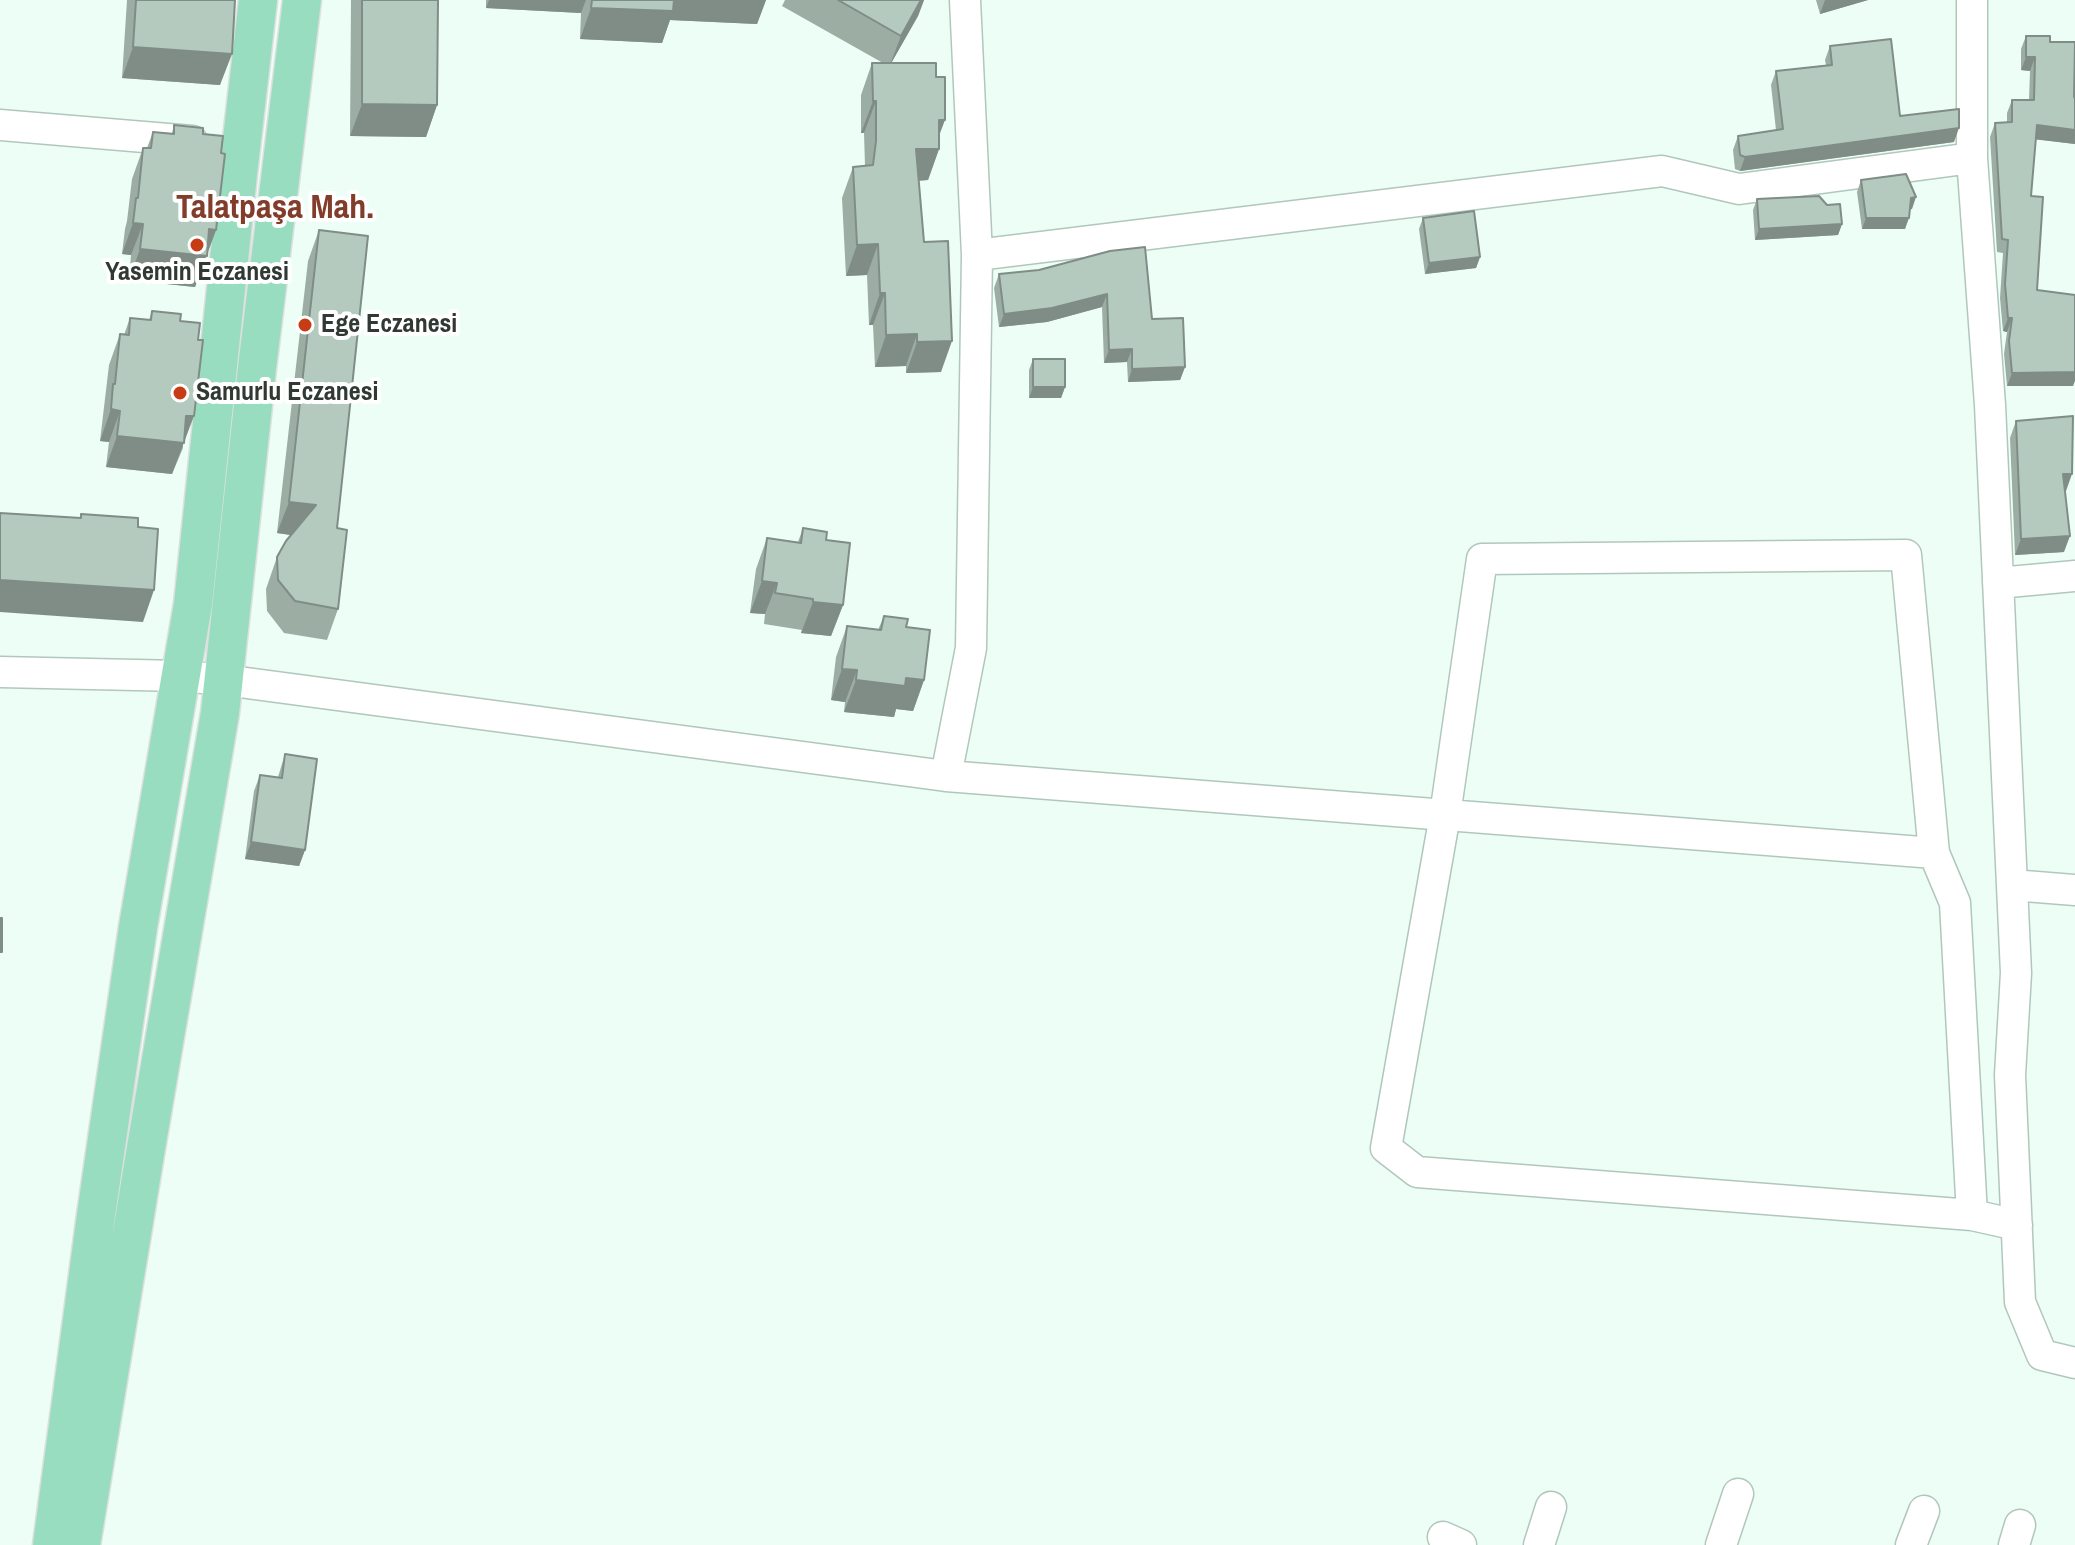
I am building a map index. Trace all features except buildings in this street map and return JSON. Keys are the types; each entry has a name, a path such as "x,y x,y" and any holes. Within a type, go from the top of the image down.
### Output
{"main road":[{"path":"52,1545 138,927 193,604 258,0"},
{"path":"81,1545 218,729 255,384 302,0"}],"street":[{"path":"946,776 971,648 977,255 965,0"},
{"path":"1972,0 1972,158 1990,405 2016,973 2010,1075 2020,1302 2042,1355 2075,1363"},
{"path":"0,125 241,145"},
{"path":"977,255 1662,171 1739,189 1972,158"},
{"path":"1972,1215 1955,903 1934,853 1906,555 1482,559 1445,815 1386,1148 1417,1172 1972,1215 2017,1225"},
{"path":"1998,583 2075,576"},
{"path":"0,672 181,676 224,680 946,776 1934,853"},
{"path":"2012,885 2075,890"},
{"path":"1721,1545 1738,1494"},
{"path":"1539,1545 1551,1507"},
{"path":"1911,1545 1924,1511"}],"place":[{"name":"Yasemin Eczanesi","path":"197,245"},
{"name":"Ege Eczanesi","path":"305,325"},
{"name":"Samurlu Eczanesi","path":"180,393"}],"district":[{"name":"Talatpaşa Mah.","path":"275,209"}]}
